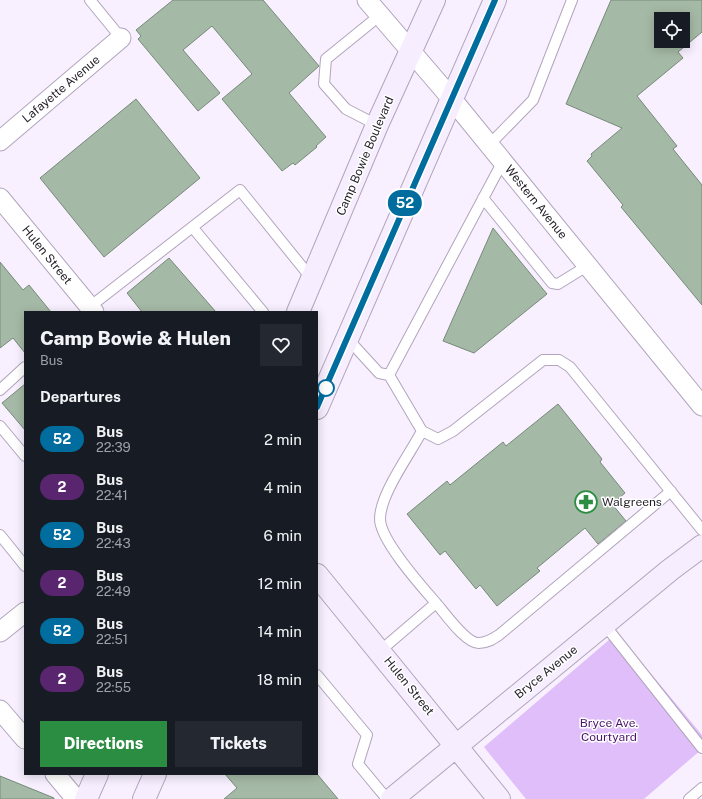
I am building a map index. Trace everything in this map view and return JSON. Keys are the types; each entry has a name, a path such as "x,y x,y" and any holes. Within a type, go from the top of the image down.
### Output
{"main road":[{"name":"Camp Bowie Boulevard","path":"298,311 377,125 434,0"},
{"path":"318,406 495,0"},
{"name":"Bryce Avenue","path":"398,797 457,745 670,570 702,546"},
{"name":"Hulen Street","path":"318,576 500,799"},
{"path":"86,799 97,775"},
{"path":"144,799 155,775"}],"street":[{"name":"Western Avenue","path":"367,0 503,161 702,406"},
{"name":"Lafayette Avenue","path":"0,141 121,38"},
{"name":"Hulen Street","path":"0,198 89,310"},
{"path":"0,632 24,613"},
{"path":"0,710 24,738"},
{"path":"56,775 76,799"}],"lane":[{"path":"90,0 121,38"},
{"path":"489,145 533,100 572,0"},
{"path":"377,125 346,109 324,84 326,59 379,16"},
{"path":"389,375 503,161"},
{"path":"89,310 240,190 312,279"},
{"path":"483,198 552,283 558,284 587,266"},
{"path":"193,228 262,311"},
{"path":"347,338 378,373 389,375 422,431 438,439 453,431 525,372 544,360 559,360 570,367 702,530"},
{"path":"0,390 24,368"},
{"path":"0,426 24,455"},
{"path":"422,431 384,497 380,520 388,542 417,581 470,641 478,644 487,642 499,635 671,491"},
{"path":"0,535 24,565"},
{"path":"380,651 436,603"},
{"path":"604,624 702,748"},
{"path":"318,676 367,735 358,764 398,797"},
{"path":"689,799 702,788"}],"green space":[{"name":"Bryce Ave. Courtyard","path":"617,633 702,735 702,749 644,799 526,799 484,747"}],"building":[{"path":"173,0 263,0 319,66 289,93 326,137 316,146 317,147 295,165 293,163 282,171 222,99 252,74 212,26 183,50 220,93 198,111 138,39 141,36 136,30"},
{"path":"611,0 702,0 702,32 690,42 690,12 654,12 654,48 683,48 678,52 683,58 637,96 677,146 673,149 702,185 702,305 621,207 623,205 587,161 592,156 591,154 622,128 566,104"},
{"path":"136,99 200,178 104,257 40,178"},
{"path":"493,228 547,294 474,353 443,341"},
{"path":"169,258 215,311 141,311 127,293"},
{"path":"0,262 23,290 29,285 50,311 24,311 24,352 13,338 0,348"},
{"path":"24,385 24,429 2,403"},
{"name":"Walgreens","path":"558,404 602,459 600,462 625,493 612,504 626,521 598,544 585,528 537,568 540,571 497,606 480,585 476,589 445,551 440,555 407,514 447,481 450,485 503,442 506,446"},
{"path":"226,775 318,775 338,799 224,799 237,788"},
{"path":"0,776 54,798 54,799 0,799"}],"bus line":[{"name":"52","path":"318,405 495,0"}],"place":[{"name":"Walgreens","path":"586,502"}]}
